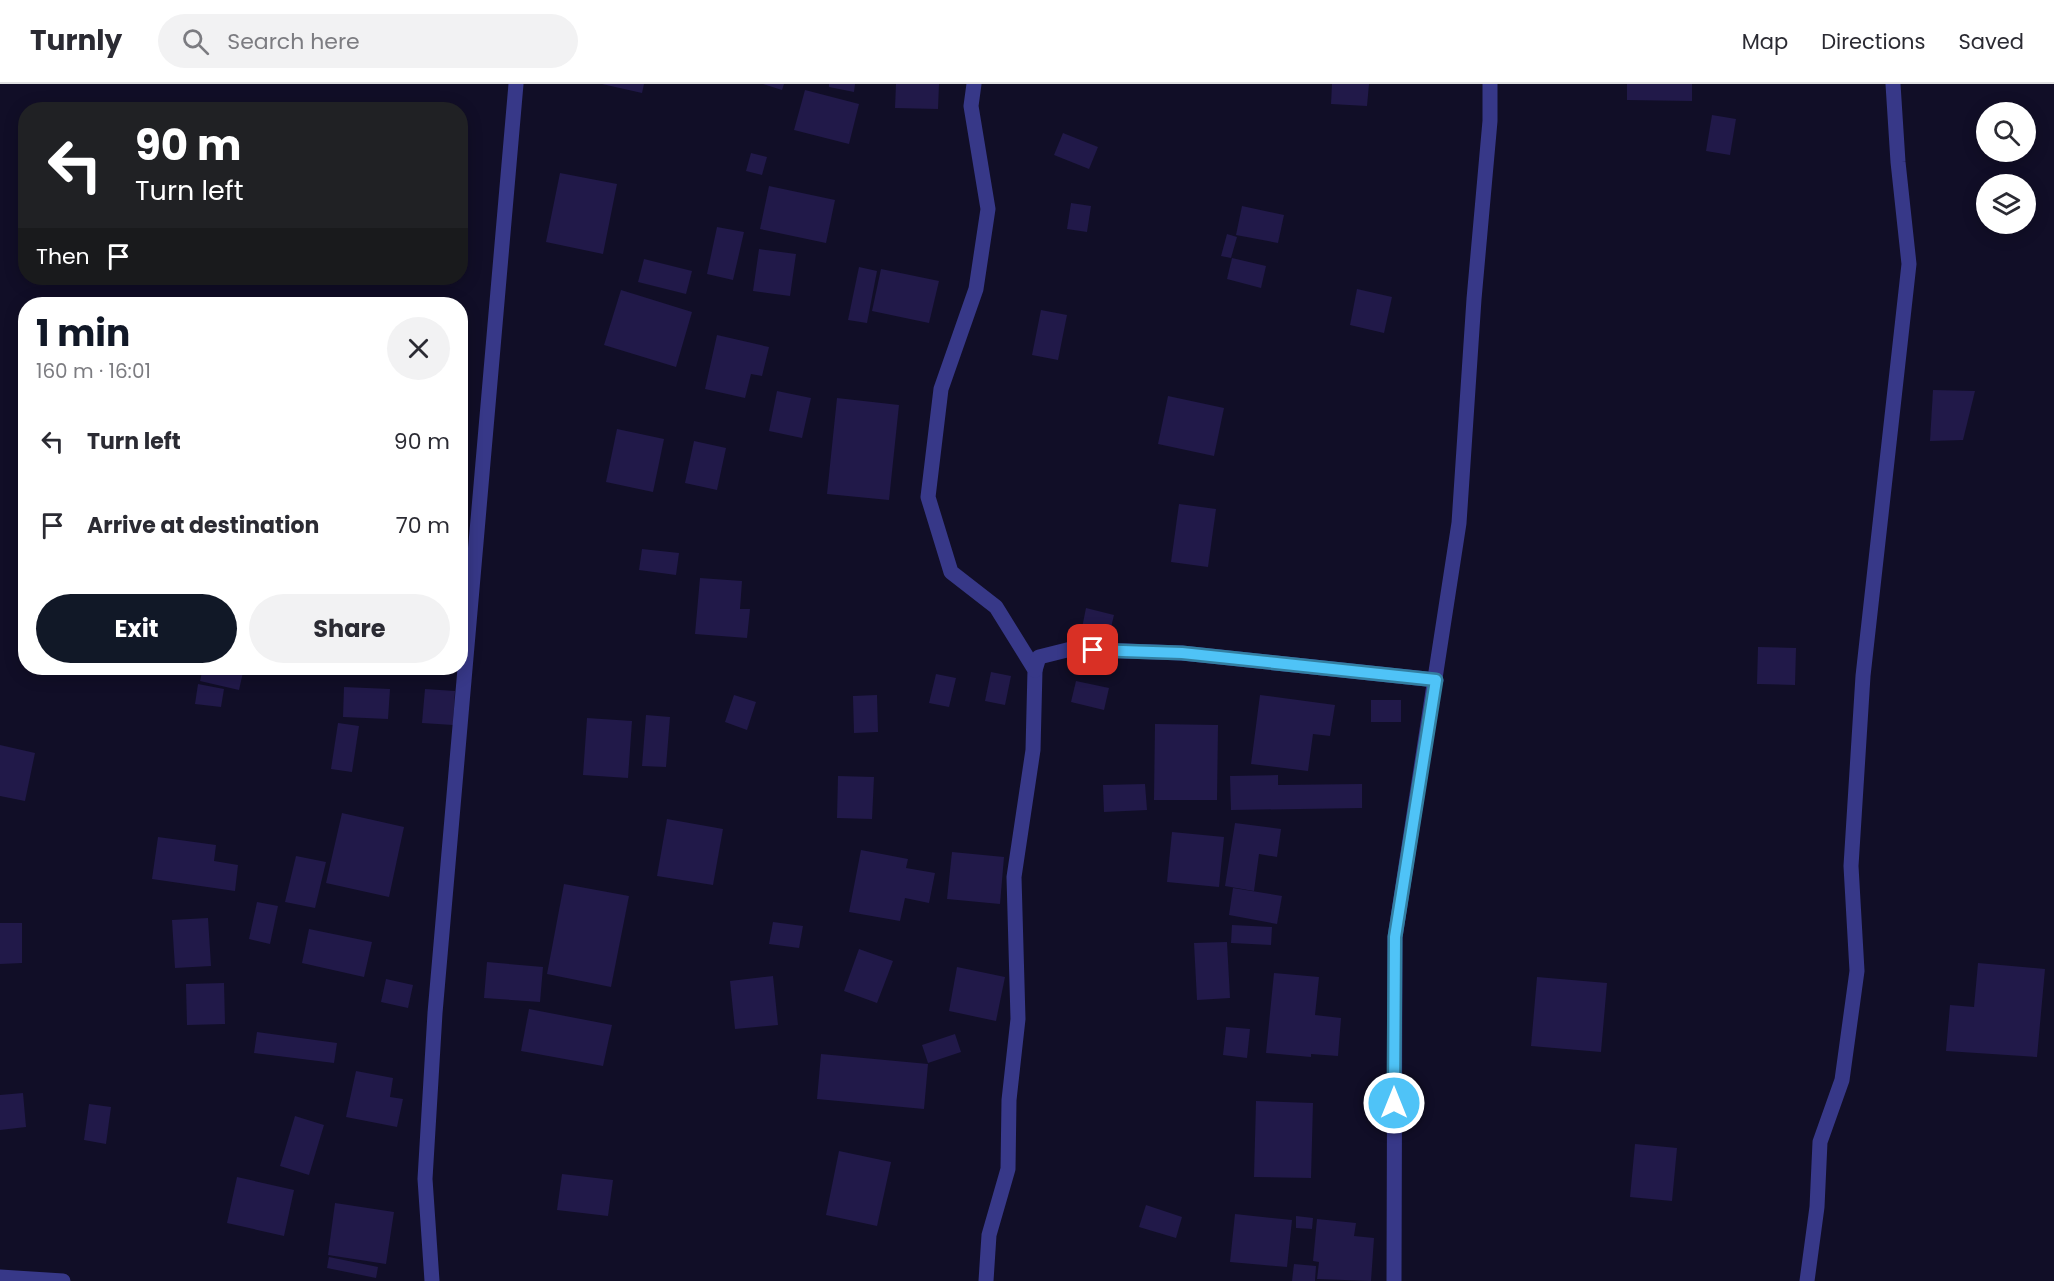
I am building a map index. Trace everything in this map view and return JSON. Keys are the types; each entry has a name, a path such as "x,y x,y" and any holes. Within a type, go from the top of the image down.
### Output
{"street":[{"path":"468,635 516,84"},
{"path":"974,84 971,106 988,209 976,289 941,389 928,497 951,572 996,608 1035,670"},
{"path":"1394,1281 1395,937 1459,523 1474,299 1490,121 1490,84"},
{"path":"1807,1281 1816,1206 1820,1142 1842,1080 1857,970 1851,866 1863,676 1909,264 1898,162 1893,84"},
{"path":"986,1281 989,1235 1008,1169 1009,1100 1018,1019 1014,877 1032,750 1035,670 1039,657 1071,649 1182,653 1436,680"},
{"path":"432,1281 425,1179 435,1013 464,675"},
{"path":"0,1277 63,1281"}],"building":[{"path":"602,84 644,84 642,93"},
{"path":"763,84 784,84 782,90"},
{"path":"829,84 855,84 854,92 829,87"},
{"path":"896,84 939,84 938,109 895,108"},
{"path":"1332,84 1369,84 1367,106 1331,104"},
{"path":"1627,84 1692,84 1692,101 1627,100"},
{"path":"805,90 859,104 849,144 794,130"},
{"path":"1712,115 1736,119 1730,155 1706,151"},
{"path":"1063,133 1098,147 1089,169 1054,155"},
{"path":"751,153 767,157 762,175 746,171"},
{"path":"560,173 617,184 603,254 546,242"},
{"path":"769,186 835,200 826,243 760,229"},
{"path":"1071,203 1091,206 1087,232 1067,229"},
{"path":"1242,206 1284,215 1278,243 1236,235"},
{"path":"717,227 744,232 733,280 707,274"},
{"path":"1227,234 1237,237 1231,258 1221,256"},
{"path":"759,249 796,254 790,296 753,291"},
{"path":"1232,258 1266,266 1261,288 1227,279"},
{"path":"644,259 692,271 686,294 638,282"},
{"path":"859,267 877,271 867,323 848,320"},
{"path":"881,269 939,281 929,323 872,311"},
{"path":"1357,289 1392,297 1384,333 1350,325"},
{"path":"621,290 692,312 676,367 604,345"},
{"path":"1041,310 1067,315 1058,360 1032,355"},
{"path":"717,335 769,347 762,376 751,374 745,398 705,389"},
{"path":"1933,390 1975,391 1963,440 1930,441"},
{"path":"777,391 811,398 802,438 769,431"},
{"path":"1168,396 1224,408 1214,456 1158,444"},
{"path":"837,398 899,405 889,500 827,494"},
{"path":"617,429 664,439 653,492 606,482"},
{"path":"694,441 726,448 717,490 685,483"},
{"path":"1179,504 1216,509 1208,567 1171,562"},
{"path":"642,549 679,553 676,575 639,570"},
{"path":"700,578 742,581 740,609 750,609 747,638 695,634"},
{"path":"1086,608 1114,615 1107,644 1080,638"},
{"path":"1758,647 1796,648 1795,685 1757,684"},
{"path":"991,672 1011,676 1005,705 985,701"},
{"path":"936,674 956,678 949,707 929,703"},
{"path":"201,675 242,675 239,690 200,681"},
{"path":"1076,681 1109,688 1104,710 1071,702"},
{"path":"198,684 224,689 221,707 195,704"},
{"path":"344,687 390,689 388,719 343,717"},
{"path":"425,689 455,691 453,725 422,723"},
{"path":"734,695 756,702 747,730 725,722"},
{"path":"877,695 878,732 854,733 853,696"},
{"path":"1260,695 1335,705 1330,736 1313,734 1308,771 1251,764"},
{"path":"1371,700 1401,700 1401,722 1371,722"},
{"path":"646,715 670,717 666,767 642,766"},
{"path":"587,718 632,721 628,778 583,775"},
{"path":"338,723 359,726 352,772 331,769"},
{"path":"1155,724 1218,725 1217,800 1154,800"},
{"path":"0,745 35,753 25,801 0,796"},
{"path":"1278,775 1278,785 1362,784 1362,808 1231,810 1230,776"},
{"path":"838,776 874,777 872,819 837,818"},
{"path":"1145,784 1147,810 1104,812 1103,785"},
{"path":"342,813 404,827 389,897 326,883"},
{"path":"667,819 723,829 713,885 657,876"},
{"path":"1235,823 1281,829 1277,857 1259,854 1254,891 1225,886"},
{"path":"1172,832 1224,837 1219,887 1167,882"},
{"path":"158,837 216,845 214,861 238,865 235,891 152,879"},
{"path":"861,850 908,859 906,868 935,873 929,903 905,898 900,921 849,912"},
{"path":"952,852 1004,857 1000,904 947,899"},
{"path":"296,856 326,862 315,908 285,902"},
{"path":"564,884 629,896 611,987 547,974"},
{"path":"1233,888 1282,896 1277,924 1229,915"},
{"path":"257,902 278,906 270,944 249,939"},
{"path":"208,918 211,966 175,968 172,920"},
{"path":"773,922 803,926 799,948 769,944"},
{"path":"0,923 22,923 22,963 0,964"},
{"path":"1232,925 1272,927 1271,945 1231,943"},
{"path":"309,929 372,942 364,977 302,963"},
{"path":"1227,942 1230,998 1197,1000 1194,943"},
{"path":"859,949 893,961 877,1003 844,991"},
{"path":"487,962 543,967 540,1002 484,998"},
{"path":"1978,963 2045,969 2037,1057 1946,1051 1950,1005 1974,1007"},
{"path":"957,967 1005,977 996,1021 949,1011"},
{"path":"1274,973 1319,977 1315,1015 1341,1018 1338,1056 1311,1054 1311,1057 1266,1053"},
{"path":"773,976 778,1025 735,1029 730,981"},
{"path":"1537,977 1607,983 1601,1052 1531,1046"},
{"path":"386,979 413,985 408,1008 381,1002"},
{"path":"224,983 225,1024 187,1025 186,984"},
{"path":"529,1009 612,1025 603,1066 521,1051"},
{"path":"1226,1027 1250,1029 1247,1058 1223,1055"},
{"path":"257,1032 337,1043 334,1063 254,1053"},
{"path":"955,1034 961,1052 928,1063 922,1045"},
{"path":"821,1054 928,1064 924,1109 817,1099"},
{"path":"356,1071 393,1078 390,1097 403,1099 397,1127 346,1117"},
{"path":"23,1093 26,1127 0,1130 0,1095"},
{"path":"1256,1101 1313,1103 1311,1178 1254,1177"},
{"path":"89,1104 111,1107 106,1144 84,1140"},
{"path":"295,1116 324,1125 309,1175 280,1166"},
{"path":"1635,1144 1677,1148 1672,1201 1630,1197"},
{"path":"839,1151 891,1162 877,1226 826,1215"},
{"path":"562,1174 613,1180 608,1216 557,1210"},
{"path":"237,1177 294,1190 284,1236 227,1223"},
{"path":"335,1203 394,1212 386,1264 328,1255"},
{"path":"1146,1205 1182,1217 1176,1238 1139,1227"},
{"path":"1235,1214 1292,1220 1287,1267 1230,1262"},
{"path":"1296,1216 1313,1218 1312,1229 1296,1228"},
{"path":"1317,1219 1356,1223 1354,1236 1374,1238 1371,1281 1317,1279 1319,1262 1313,1261"},
{"path":"329,1257 378,1267 376,1278 327,1268"},
{"path":"1294,1264 1316,1266 1315,1281 1292,1281"}],"route":[{"path":"1093,650 1182,653 1436,680 1395,937 1394,1103"}]}
